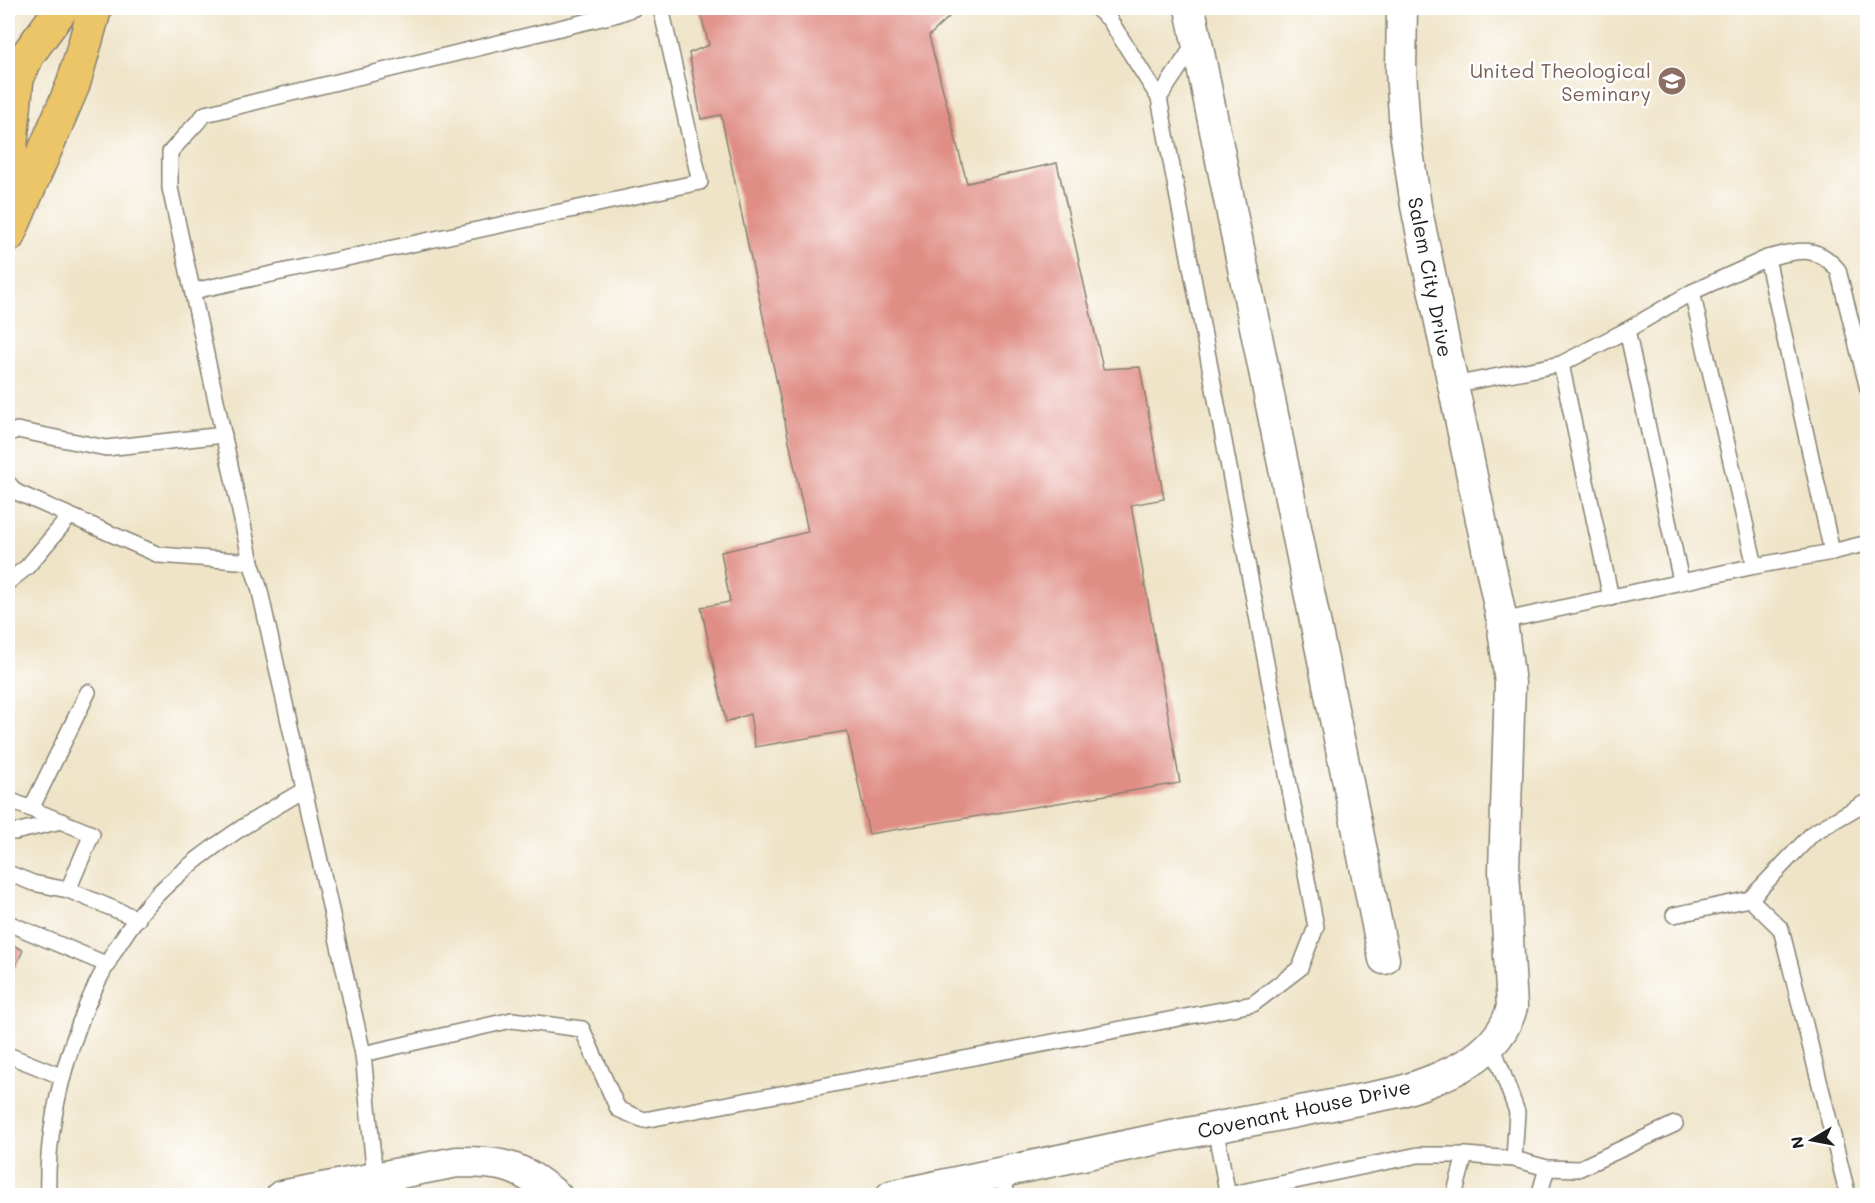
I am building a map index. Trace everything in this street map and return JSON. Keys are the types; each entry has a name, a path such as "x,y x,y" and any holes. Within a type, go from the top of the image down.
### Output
{"main road":[{"path":"8,175 12,88 28,54 62,8"},
{"path":"8,236 73,85 95,8"}],"street":[{"path":"1191,8 1384,959"},
{"name":"Salem City Drive","path":"1402,8 1401,71 1405,131 1416,206 1486,544"},
{"name":"Covenant House Drive","path":"891,1196 1004,1184 1215,1127 1399,1092 1444,1075 1469,1062 1492,1044 1508,1024 1512,1007 1504,871 1510,683 1502,621 1486,544"},
{"path":"281,1196 457,1162 487,1162 525,1171 557,1196"}],"lane":[{"path":"375,1178 363,1054 259,587 250,562 192,291 170,188 170,152 205,114 618,14 634,8"},
{"path":"192,291 700,182 661,8"},
{"path":"363,1054 512,1020 582,1029 618,1109 644,1120 1253,1004 1300,968 1316,927 1159,98 1109,19 1096,8"},
{"path":"1159,98 1197,41"},
{"path":"1453,385 1561,364 1627,330 1692,292 1767,258 1804,250 1828,257 1838,270 1868,389"},
{"path":"1767,258 1832,552"},
{"path":"1692,292 1755,566"},
{"path":"1627,330 1681,581"},
{"path":"1561,364 1611,598"},
{"path":"8,434 17,430 106,448 224,435"},
{"path":"8,483 16,492 159,555 250,562"},
{"path":"8,582 27,567 70,516"},
{"path":"1502,621 1681,581 1868,543"},
{"path":"32,807 88,692"},
{"path":"48,1196 47,1172 53,1122 63,1077 78,1026 108,965 138,919 167,885 226,836 304,790"},
{"path":"9,800 32,807 92,834 68,890"},
{"path":"1674,915 1750,899 1813,833 1868,801"},
{"path":"8,829 15,832 61,821"},
{"path":"8,873 33,884 68,890 138,919"},
{"path":"1750,899 1781,929 1848,1196"},
{"path":"8,923 108,965"},
{"path":"1492,1044 1518,1112 1515,1159"},
{"path":"8,1055 63,1077"},
{"path":"1215,1127 1228,1195 1418,1155 1465,1155 1515,1159 1546,1168 1578,1169 1675,1124"},
{"path":"1454,1196 1465,1155"},
{"path":"1539,1196 1546,1168"}],"building":[{"path":"699,8 949,8 951,15 929,36 967,183 1057,163 1103,369 1140,367 1164,499 1131,505 1180,783 869,834 847,731 755,747 750,714 726,722 701,607 730,602 721,552 808,532 721,115 701,119 689,53 709,45"},
{"path":"8,943 23,950 8,983"}],"place":[{"name":"United Theological Seminary","path":"1672,81"}]}
